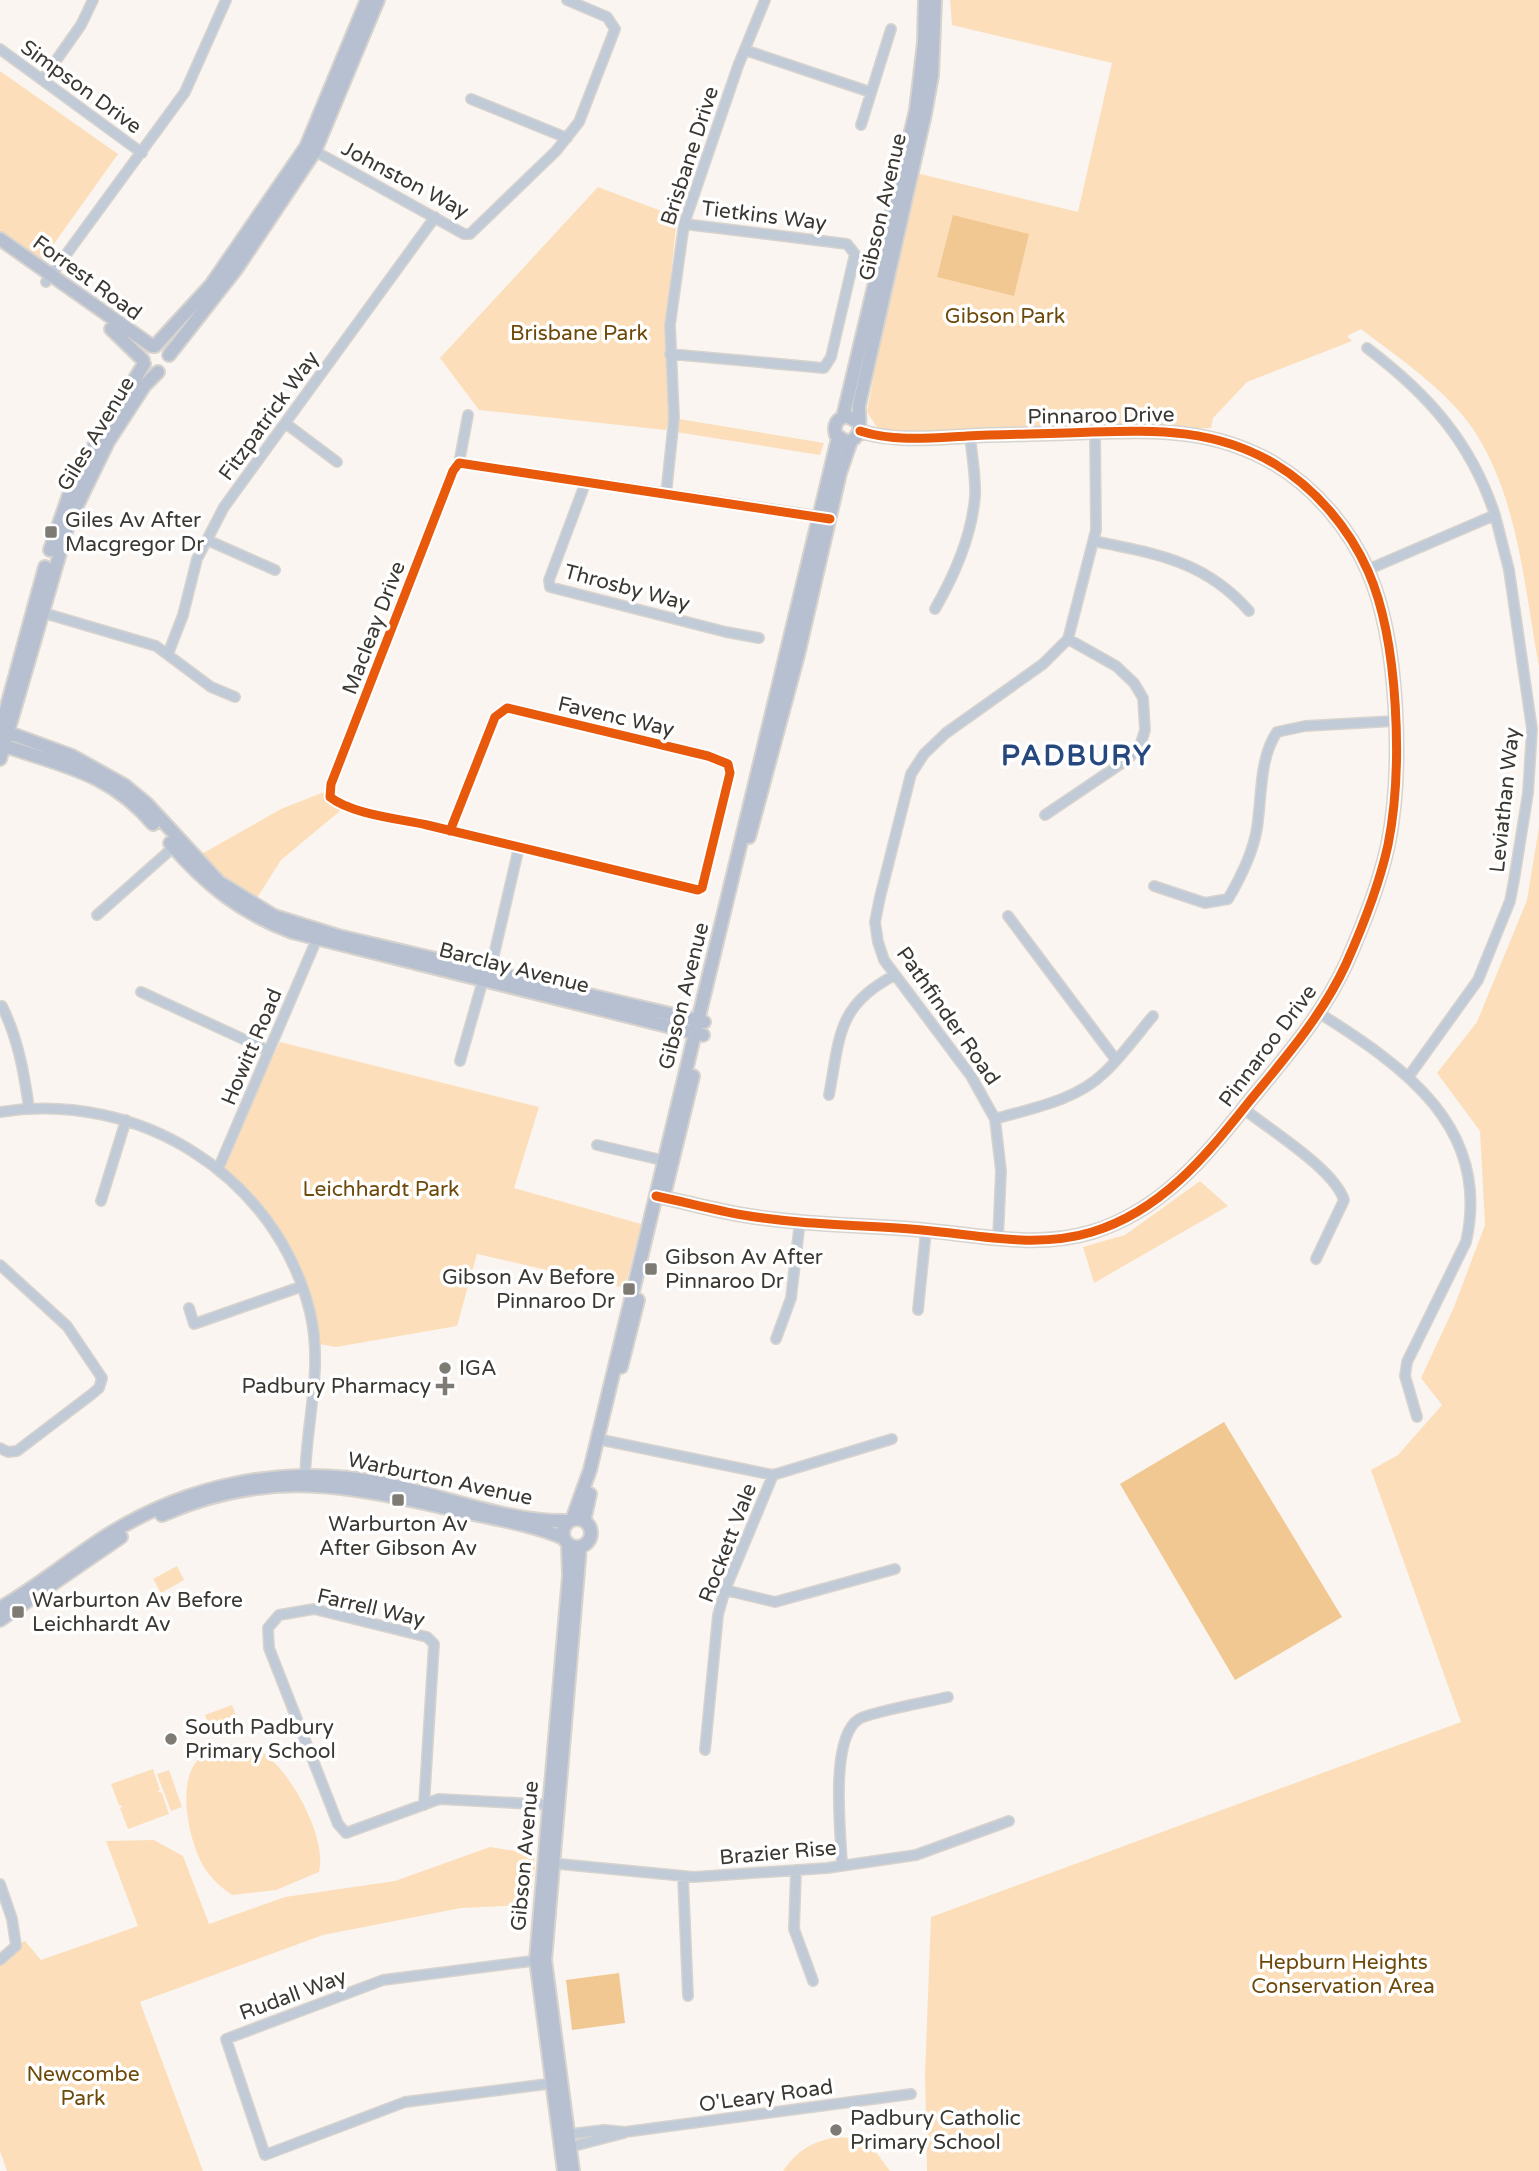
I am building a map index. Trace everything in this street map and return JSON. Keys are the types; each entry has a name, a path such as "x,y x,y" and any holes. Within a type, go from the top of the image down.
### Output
{"street":[{"path":"43,79 81,25 93,0"},
{"name":"Simpson Drive","path":"49,279 185,92 226,0"},
{"path":"367,0 311,149 211,285 154,346 146,351 143,362 150,371 158,372 168,365 169,355 237,268 311,149 378,0"},
{"name":"Johnston Way","path":"311,149 464,234 470,234 567,138 579,122 615,29 607,17 567,0"},
{"name":"Brisbane Drive","path":"666,495 674,418 670,325 684,224 765,0"},
{"name":"Gibson Avenue","path":"852,433 834,426 843,417 916,110 924,43 925,0"},
{"name":"Gibson Avenue","path":"575,1521 601,1440 824,517 852,433 925,114 932,75 935,0"},
{"path":"861,125 891,29"},
{"name":"Simpson Drive","path":"0,49 142,153"},
{"path":"745,50 870,92"},
{"path":"471,99 567,138"},
{"name":"Fitzpatrick Way","path":"168,654 183,615 197,559 224,507 435,217"},
{"name":"Tietkins Way","path":"670,354 824,368 831,357 855,254 847,244 684,224"},
{"name":"Forrest Road","path":"0,239 122,337 143,362"},
{"name":"Forrest Road","path":"0,247 154,346"},
{"path":"154,346 165,349 169,355"},
{"name":"Leviathan Way","path":"1367,348 1415,388 1472,458 1495,515 1509,570 1532,729 1528,793 1510,901 1478,980 1409,1076"},
{"name":"Giles Avenue","path":"0,759 3,737 71,492 94,446 143,362"},
{"name":"Giles Avenue","path":"38,611 59,548 86,481 145,385 158,372"},
{"name":"Macleay Drive","path":"468,415 459,463 453,471 331,784 330,797 351,807 698,890 702,888"},
{"name":"Pinnaroo Drive","path":"659,1197 744,1215 998,1239 1055,1240 1091,1232 1132,1216 1182,1180 1244,1109 1319,1013 1344,970 1361,930 1387,846 1392,816 1395,722 1382,618 1367,570 1340,522 1280,467 1256,453 1190,432 1095,432 913,439 852,433 851,417 843,417"},
{"path":"285,423 337,462"},
{"path":"1045,815 1128,759 1140,746 1145,730 1143,698 1134,683 1116,666 1069,639 1094,541 1097,501 1095,432"},
{"path":"935,609 964,544 972,510 975,495 970,436"},
{"path":"459,463 585,484 824,517"},
{"name":"Throsby Way","path":"585,484 553,570 550,587 759,638"},
{"path":"1367,570 1495,515"},
{"path":"207,540 275,570"},
{"path":"1094,541 1172,558 1218,581 1250,611"},
{"path":"38,611 136,638 168,654 211,687 235,697"},
{"name":"Pathfinder Road","path":"998,1239 1000,1171 995,1119 956,1055 884,960 875,922 911,774 924,754 946,733 1043,664 1069,639"},
{"name":"Favenc Way","path":"450,831 495,717 507,708 708,756 727,764 730,773 702,888"},
{"path":"1154,886 1205,903 1228,899 1250,853 1266,758 1270,741 1277,732 1305,726 1395,722"},
{"name":"Barclay Avenue","path":"3,737 101,780 137,806 176,845 212,888 241,909 277,927 700,1028"},
{"path":"97,915 176,845"},
{"path":"460,1061 487,976 519,847"},
{"path":"1008,916 1116,1060"},
{"name":"Howitt Road","path":"219,1167 318,935"},
{"path":"829,1095 841,1029 847,1018 867,989 895,975"},
{"path":"141,992 269,1051"},
{"path":"2,1006 12,1027 24,1070 29,1108"},
{"path":"1319,1013 1409,1076 1436,1106 1459,1143 1466,1166 1471,1206 1466,1242 1407,1362 1405,1376 1417,1417"},
{"path":"995,1119 1072,1095 1090,1084 1116,1060 1153,1016"},
{"path":"0,1112 29,1108 62,1108 126,1120 178,1141 219,1167 269,1224 284,1245 310,1312 316,1362 305,1479"},
{"path":"1244,1109 1324,1172 1341,1190 1344,1200 1316,1259"},
{"path":"101,1201 126,1120"},
{"path":"597,1145 668,1161"},
{"path":"776,1339 791,1298 800,1221"},
{"path":"918,1310 926,1231"},
{"path":"0,1265 67,1326 102,1378 99,1388 17,1451 8,1452 0,1448"},
{"path":"189,1308 194,1324 300,1287"},
{"path":"601,1440 773,1475 892,1439"},
{"name":"Rockett Vale","path":"705,1750 718,1615 725,1590 773,1475"},
{"name":"Warburton Avenue","path":"0,1608 108,1535 154,1510 211,1489 305,1479 381,1483 536,1520 575,1521"},
{"name":"Warburton Avenue","path":"0,1620 115,1540 159,1517 226,1495 305,1479 374,1490 571,1543"},
{"path":"575,1521 590,1528 590,1537 571,1543 564,1527 575,1521"},
{"name":"Gibson Avenue","path":"571,1543 540,1960 555,2084 564,2141 573,2171"},
{"path":"725,1590 775,1602 895,1569"},
{"name":"Farrell Way","path":"314,1609 428,1637 434,1644 424,1805 346,1833 338,1824 269,1648 268,1628 279,1615 314,1609"},
{"path":"842,1866 840,1762 846,1734 859,1719 948,1697"},
{"path":"424,1805 439,1799 553,1805"},
{"name":"Brazier Rise","path":"548,1863 683,1876 842,1866 916,1855 1009,1821"},
{"path":"796,1870 794,1928 813,1982"},
{"path":"683,1876 688,1996"},
{"path":"0,1884 12,1919 16,1946 0,1960"},
{"name":"Rudall Way","path":"540,1960 383,1980 226,2039 265,2155 405,2102 555,2084"},
{"name":"O'Leary Road","path":"564,2141 604,2130 625,2132 911,2094"},
{"name":"Gibson Avenue","path":"564,2141 564,2171"}],"green space":[{"name":"Gibson Park","path":"950,0 1539,0 1539,667 1519,549 1512,519 1492,463 1478,437 1455,406 1425,378 1361,329 1347,336 1352,341 1247,382 1213,418 1211,428 941,434 878,429 867,412 912,172 1078,212 1112,63 952,25"},
{"path":"0,71 118,154 41,262 0,232"},
{"name":"Brisbane Park","path":"598,187 677,217 666,323 674,392 666,430 479,410 440,358"},
{"path":"679,419 824,443 820,455 676,432"},
{"path":"324,792 346,806 281,860 253,904 198,856 281,809"},
{"name":"Hepburn Heights Conservation Area","path":"1539,827 1539,2171 927,2171 925,2074 931,1917 1461,1722 1371,1470 1398,1455 1442,1405 1421,1378 1454,1307 1485,1225 1480,1131 1437,1073 1477,1022 1527,900"},
{"name":"Leichhardt Park","path":"280,1042 539,1107 514,1188 641,1224 625,1288 477,1254 457,1326 336,1347 314,1343 302,1291 282,1247 254,1207 219,1167"},
{"path":"1200,1181 1228,1206 1094,1283 1083,1247 1125,1235"},
{"path":"177,1566 184,1580 161,1593 153,1579"},
{"path":"232,1705 238,1721 210,1731 205,1715"},
{"path":"232,1744 259,1750 271,1759 294,1787 318,1841 319,1872 276,1890 232,1895 208,1873 201,1862 191,1833 186,1800 187,1784 191,1771 201,1757"},
{"path":"153,1769 160,1790 157,1791 162,1793 169,1814 128,1829 120,1808 123,1806 119,1805 111,1784"},
{"path":"169,1770 182,1807 171,1811 157,1774"},
{"name":"Newcombe Park","path":"154,1840 183,1856 209,1924 285,1897 395,1881 490,1847 534,1854 535,1868 528,1905 461,1908 323,1935 140,2002 203,2171 7,2171 0,2151 0,1952 25,1941 41,1960 138,1926 106,1841"},
{"path":"837,2137 868,2145 890,2171 783,2171 806,2148"}],"shaded area":[{"path":"953,215 1029,234 1014,296 937,277"},
{"path":"1224,1422 1342,1617 1235,1680 1120,1484"},
{"path":"619,1973 625,2023 572,2030 566,1980"}],"cycle path":[{"path":"656,1196 765,1218 1007,1239 1050,1240 1071,1237 1117,1223 1160,1196 1198,1162 1301,1036 1326,1001 1346,964 1370,906 1384,860 1393,815 1396,780 1395,706 1386,633 1378,600 1360,555 1341,525 1304,485 1253,452 1209,438 1186,434 1116,431 913,438 886,437 860,431"},
{"path":"450,831 495,717 507,708 708,756 728,764 730,773 702,888 698,890 363,812 330,797 331,784 453,471 459,463 830,519"}],"place":[{"name":"Giles Av After Macgregor Dr","path":"51,532"},
{"name":"Gibson Av After Pinnaroo Dr","path":"651,1269"},
{"name":"Gibson Av Before Pinnaroo Dr","path":"629,1289"},
{"name":"IGA","path":"445,1368"},
{"name":"Padbury Pharmacy","path":"445,1386"},
{"name":"Warburton Av After Gibson Av","path":"398,1500"},
{"name":"Warburton Av Before Leichhardt Av","path":"18,1612"},
{"name":"South Padbury Primary School","path":"171,1739"},
{"name":"Padbury Catholic Primary School","path":"836,2130"}],"district":[{"name":"PADBURY","path":"1077,756"}]}
